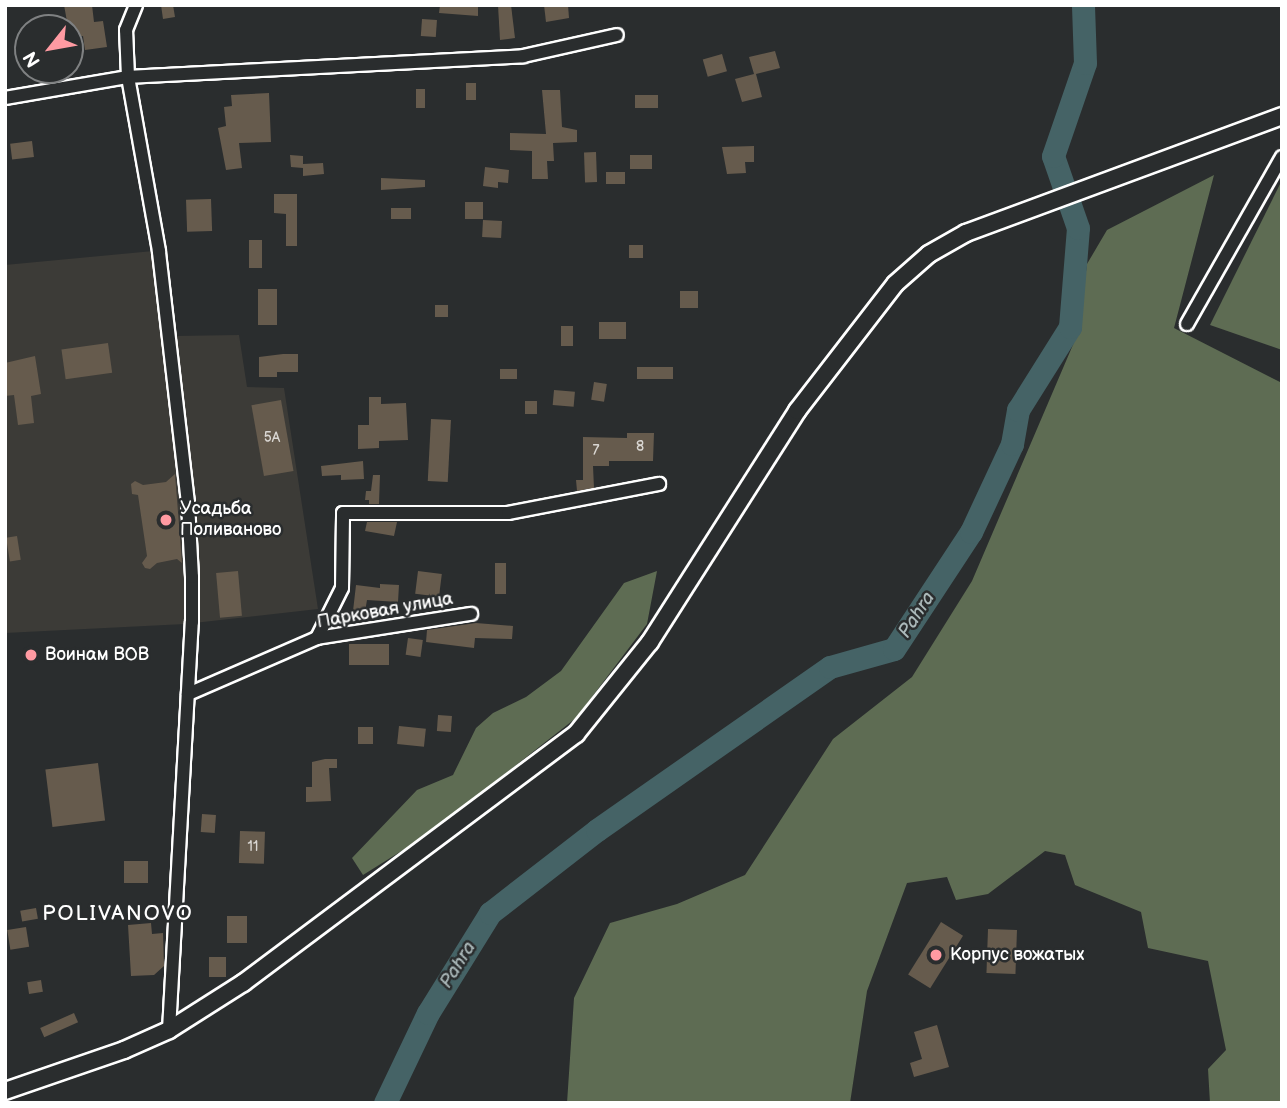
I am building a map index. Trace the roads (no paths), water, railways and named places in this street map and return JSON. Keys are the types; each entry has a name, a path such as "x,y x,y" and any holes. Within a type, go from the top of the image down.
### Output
{"street":[{"path":"136,5 127,30 128,77 159,251 188,503 192,622 169,1030"},
{"path":"5,98 128,77 523,57 618,35"},
{"path":"5,1091 124,1050 169,1030 243,983 576,734 650,642 797,411 895,284 929,254 966,233 1282,116"},
{"path":"1187,324 1282,157"},
{"path":"317,638 342,588 342,513 508,513 659,484"},
{"name":"Парковая улица","path":"188,694 317,638 471,614"}],"waterway":[{"name":"Pahra","path":"385,1103 428,1013 490,913 597,830 830,667 894,649 971,532 1012,444 1018,410 1070,327 1078,228 1053,156 1085,63 1083,5"}],"place":[{"name":"Усадьба Поливаново","path":"166,520"},
{"name":"Воинам ВОВ","path":"31,655"},
{"name":"Корпус вожатых","path":"936,955"}],"district":[{"name":"POLIVANOVO","path":"118,914"}]}
